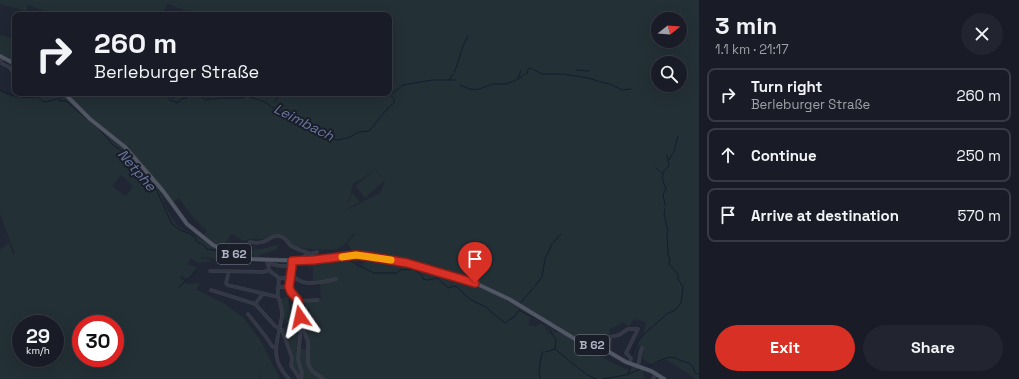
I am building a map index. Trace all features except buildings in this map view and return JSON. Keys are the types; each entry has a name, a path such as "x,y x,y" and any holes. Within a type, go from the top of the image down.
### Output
{"main road":[{"path":"0,57 12,63"},
{"name":"B 62","path":"67,96 90,120 114,137 132,154 182,218 204,239 219,248 242,257 267,262 292,263 356,255 366,256 407,263 475,283 508,299 578,340 656,373 664,379"}],"street":[{"path":"0,57 1,63 9,67 12,71"},
{"path":"250,242 260,243 275,236 280,236 286,238 294,248 311,254 314,257 314,260"},
{"path":"300,261 305,256 317,252"},
{"path":"267,262 269,270 279,278 291,276 301,281 314,283 336,279"},
{"path":"289,285 292,263"},
{"path":"210,271 263,272 269,270"},
{"path":"229,271 226,283 227,285 278,297"},
{"path":"279,278 278,297 282,308 275,348 277,361 289,379"},
{"path":"284,278 289,285 291,292 298,300 301,323 298,359 302,373 301,379"},
{"path":"279,287 289,285"},
{"path":"211,290 255,304 275,326 282,330 292,358 291,366 301,379"},
{"path":"255,304 263,294"},
{"path":"298,300 318,300"},
{"path":"248,314 275,348"},
{"path":"301,323 308,342 310,367 314,373 323,379"},
{"path":"609,352 610,337 619,335 628,329 638,329 626,353 631,358 630,363"},
{"path":"642,348 640,353 642,367"},
{"path":"653,379 656,373"}],"shaded area":[{"path":"0,0 699,0 699,379 696,379 667,360 658,361 654,365 644,360 641,356 642,347 637,344 643,335 646,322 634,319 629,327 624,322 611,329 610,327 608,351 573,336 559,326 478,285 554,327 555,330 549,333 547,326 531,318 528,325 537,327 539,323 545,327 549,334 559,330 600,350 598,355 625,369 629,369 631,365 643,369 644,379 324,379 316,375 322,379 302,379 298,358 299,349 309,349 303,327 305,301 321,300 320,282 313,282 313,267 308,267 308,262 357,256 355,264 362,267 367,254 347,254 347,252 352,250 347,243 355,234 358,233 353,234 342,247 332,250 294,248 283,235 244,241 231,234 222,248 202,236 207,231 192,216 179,198 172,203 129,150 84,112 70,97 169,96 174,100 175,98 173,96 204,96 209,99 213,96 392,96 392,12 191,12 167,4 163,12 47,12 28,5 26,11 0,4","holes":["376,170 385,182 380,193 344,210 360,202 352,193 350,200 346,207 353,184 374,171 355,186 365,198 384,181"]},
{"path":"0,35 12,38 12,61 0,55"},
{"path":"0,91 12,97 65,96 130,153 140,169 154,183 163,198 162,199 171,217 178,226 217,249 232,255 231,261 221,260 221,257 220,259 202,257 201,258 213,261 199,263 190,258 187,264 197,267 188,279 182,276 184,271 180,278 188,284 199,283 197,290 225,304 244,318 262,343 280,379 262,379 258,373 261,379 0,379 0,249 9,243 13,255 15,254 0,214","holes":["121,175 133,186 126,196 112,186"]},
{"path":"228,242 235,248 238,249 241,246 248,251 277,245 278,249 254,258 254,255 241,255 232,252 233,250 227,243"},
{"path":"287,297 292,303 293,311 299,309 298,360 301,379 291,365 292,358 287,340 292,337 289,330 284,332 283,329 288,326 286,320 282,319 280,299"}],"waterway":[{"path":"454,72 468,36"},
{"name":"Leimbach","path":"527,74 528,69 531,68 542,74 563,74 588,78 610,84 622,90 631,89"},
{"path":"577,70 589,71"},
{"name":"Leimbach","path":"518,78 521,71"},
{"name":"Leimbach","path":"449,80 453,74"},
{"name":"Leimbach","path":"460,85 474,90 493,84 506,84 525,74"},
{"name":"Leimbach","path":"392,94 403,85 432,80 455,80"},
{"name":"Netphe","path":"0,90 12,95"},
{"name":"Netphe","path":"14,96 39,97 42,101 46,102 57,99 60,101 66,101 100,130 113,145 128,155 139,171 156,189 172,224 196,238 196,241 205,246 207,249 218,251 235,261 265,262"},
{"name":"Netphe","path":"59,99 63,96"},
{"name":"Leimbach","path":"167,96 170,100 178,103 181,99 189,96"},
{"name":"Leimbach","path":"200,96 206,100 242,98 247,96"},
{"name":"Leimbach","path":"247,96 265,102 282,114 318,130 322,130 331,139 339,140 350,137 359,132 369,131 387,109 394,103 394,99 391,96"},
{"path":"275,101 278,96"},
{"path":"674,151 678,136"},
{"path":"669,160 673,153"},
{"path":"665,205 663,195 666,189 662,175 669,165 667,155"},
{"path":"656,168 663,174"},
{"path":"665,208 664,214 668,231 668,254"},
{"path":"553,243 561,234"},
{"path":"535,286 542,277 545,259 552,244"},
{"path":"668,255 670,260 669,264 678,274"},
{"name":"Netphe","path":"269,262 284,265 300,263 313,264 346,259 374,273 397,273 400,270 414,269 423,277 423,279 428,280 438,278 449,288 453,286 457,287 471,300 486,307 505,323 514,317 519,310 549,326 556,339 555,349 580,370 596,379"},
{"path":"179,287 196,272"},
{"path":"631,357 635,346 643,335 668,313 674,311 681,303 683,287 678,279 678,275"},
{"path":"280,281 287,286"},
{"path":"520,304 533,288"},
{"path":"288,296 289,292"},
{"path":"289,299 294,328 299,334 298,345"},
{"name":"Netphe","path":"550,326 554,330"},
{"path":"556,331 560,332"},
{"path":"575,341 596,349"},
{"path":"545,352 555,349"},
{"path":"540,379 539,373 543,352"},
{"name":"Netphe","path":"646,368 660,360 672,357 691,364 695,373 699,374"},
{"name":"Netphe","path":"628,374 631,366"},
{"name":"Netphe","path":"602,379 626,375 641,369"}],"slow traffic":[{"path":"342,257 356,255 391,260"}],"route":[{"path":"300,317 298,300 291,292 289,287 292,261 356,255 366,256 416,265 438,273 475,283"}]}
